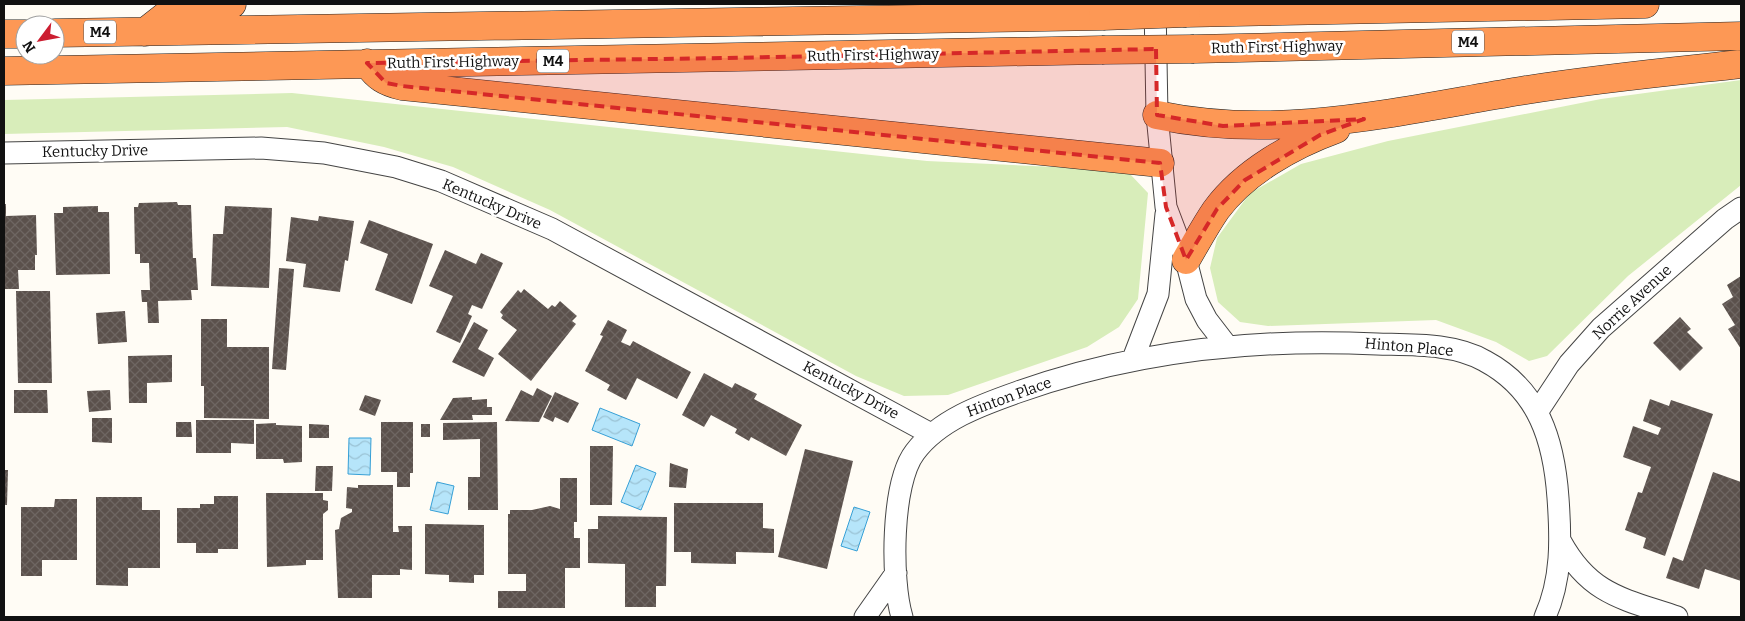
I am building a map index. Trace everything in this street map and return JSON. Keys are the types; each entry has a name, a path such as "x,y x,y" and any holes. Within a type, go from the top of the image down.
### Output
{"highway":[{"path":"145,32 173,10 232,4"},
{"name":"M4","path":"65,33 1103,16 1645,4"},
{"name":"Ruth First Highway","path":"4,70 728,58 1741,36"},
{"path":"367,63 386,82 402,86 1160,163"},
{"path":"1157,115 1223,126 1304,124 1364,119 1521,90 1741,64"},
{"path":"1186,260 1217,209 1245,180 1278,156 1320,135 1364,119"}],"street":[{"path":"1156,4 1157,115 1160,163 1166,207 1186,260 1196,299 1207,320 1227,346"},
{"name":"Kentucky Drive","path":"4,153 261,148 324,153 396,167 441,181 552,229 931,434"},
{"path":"1133,359 1158,294 1166,207"},
{"name":"Norrie Avenue","path":"1538,411 1569,364 1601,328 1725,218 1741,208"},
{"name":"Hinton Place","path":"902,617 899,607 896,573 895,531 904,478 913,454 931,434 957,417 989,402 1040,384 1133,359 1227,346 1330,342 1413,345 1460,351 1483,359 1501,370 1520,388 1538,411 1552,454 1561,542 1557,582 1545,617"},
{"path":"1561,542 1571,560 1584,574 1614,597 1677,617"},
{"path":"865,617 896,573"}],"highlighted area":[{"path":"1156,49 1157,115 1223,126 1364,119 1320,135 1245,180 1217,209 1186,260 1166,207 1160,163 402,86 386,83 367,63 728,58"}],"green space":[{"path":"1741,80 1741,185 1628,276 1547,356 1529,361 1496,342 1436,320 1268,326 1240,322 1218,302 1210,268 1217,238 1250,193 1301,164 1388,141 1601,99"},
{"path":"292,93 927,161 1099,169 1130,174 1148,193 1138,299 1119,327 1087,347 948,395 904,396 856,376 550,210 453,167 384,147 287,127 4,134 4,100"}],"water":[{"path":"600,408 640,424 632,446 592,430"},
{"path":"349,438 371,438 370,475 348,474"},
{"path":"636,465 656,473 641,510 621,502"},
{"path":"437,482 454,486 448,514 430,510"},
{"path":"854,507 870,512 857,551 841,546"}],"building":[{"path":"177,202 178,205 191,205 193,258 196,258 198,290 191,290 192,300 158,301 159,323 148,323 147,302 142,302 141,290 150,290 149,263 140,263 140,254 135,254 134,207 138,207 139,203"},
{"path":"4,204 6,204 6,216 36,215 37,255 35,255 35,270 18,270 19,289 4,289"},
{"path":"98,206 98,212 109,212 110,274 56,275 54,213 63,213 63,207"},
{"path":"225,206 272,208 269,288 211,286 213,234 223,234"},
{"path":"319,216 354,221 348,261 345,260 340,292 303,287 306,264 286,261 291,217 318,221"},
{"path":"369,220 433,244 412,304 375,290 388,254 360,243"},
{"path":"445,250 476,264 481,253 503,263 482,309 472,305 468,314 472,316 460,343 436,332 453,296 429,286"},
{"path":"279,268 294,269 286,370 272,369"},
{"path":"1741,276 1741,349 1728,329 1735,325 1722,304 1733,297 1727,285"},
{"path":"524,289 548,309 552,305 555,307 560,301 577,316 572,321 576,324 531,381 498,354 517,330 501,318 503,315 500,312 518,290 521,293"},
{"path":"16,291 50,291 52,383 18,383"},
{"path":"125,311 127,342 98,344 96,313"},
{"path":"1680,317 1691,329 1687,332 1703,348 1680,371 1653,343"},
{"path":"201,319 227,319 227,347 269,347 269,419 204,418 204,386 201,386"},
{"path":"608,320 627,330 621,342 630,346 633,341 691,372 677,399 637,378 626,400 607,390 610,385 585,371 603,336 600,335"},
{"path":"474,322 488,330 478,349 494,358 484,377 452,362"},
{"path":"172,355 172,382 147,383 147,403 129,403 128,356"},
{"path":"704,373 732,388 735,383 757,394 754,399 802,425 786,456 751,437 749,441 735,433 737,429 711,415 704,427 682,415"},
{"path":"537,388 552,396 539,422 505,421 521,390 533,396"},
{"path":"14,390 47,390 48,413 14,413"},
{"path":"110,390 111,410 89,412 87,391"},
{"path":"555,392 579,403 568,423 555,417 553,422 543,417"},
{"path":"365,395 381,400 375,416 359,410"},
{"path":"472,397 472,400 487,399 487,407 492,407 492,415 472,415 473,420 440,420 453,398"},
{"path":"1650,399 1669,406 1671,400 1713,414 1665,556 1643,548 1646,538 1625,530 1638,492 1642,493 1651,467 1623,457 1633,426 1658,435 1661,428 1643,421"},
{"path":"92,418 112,418 112,443 92,442"},
{"path":"196,420 254,420 254,444 231,443 231,453 196,453"},
{"path":"176,422 191,422 192,437 176,437"},
{"path":"381,422 413,422 413,473 410,473 410,487 397,487 397,472 381,472"},
{"path":"497,422 498,510 468,510 468,477 480,477 480,439 443,440 443,423"},
{"path":"276,423 276,425 302,426 302,462 284,463 283,459 256,459 256,424"},
{"path":"309,424 329,425 329,438 309,438"},
{"path":"421,424 430,424 430,437 421,437"},
{"path":"590,446 613,446 612,505 590,505"},
{"path":"805,449 853,461 827,569 778,557"},
{"path":"670,463 688,469 686,488 669,487"},
{"path":"316,466 333,466 332,491 315,491"},
{"path":"4,470 8,470 7,505 4,505"},
{"path":"1713,472 1741,482 1741,581 1705,569 1699,589 1666,578 1673,557 1683,561"},
{"path":"560,478 577,478 577,522 574,522 574,538 580,538 580,568 565,568 565,608 498,608 498,591 526,591 526,574 508,574 508,514 510,514 510,510 532,510 550,506 560,509"},
{"path":"358,485 393,485 393,532 399,532 398,526 412,526 412,570 400,569 400,575 372,575 372,598 338,598 335,530 339,529 341,518 352,512 352,509 346,508 347,487 358,488"},
{"path":"266,493 323,493 323,500 328,501 328,510 323,514 323,560 306,560 306,565 267,567"},
{"path":"214,496 238,496 238,549 218,549 218,553 196,553 196,543 177,543 177,508 200,508 200,504 214,504"},
{"path":"96,497 142,497 142,510 160,510 160,568 128,568 128,586 96,585"},
{"path":"55,499 77,499 77,560 42,560 42,576 21,576 21,507 54,507"},
{"path":"674,503 763,503 763,528 774,529 774,553 736,552 736,564 691,563 691,552 674,552"},
{"path":"598,516 667,517 666,586 656,586 656,607 625,607 625,564 588,563 588,529 598,529"},
{"path":"425,524 484,525 484,575 474,575 474,583 449,582 449,575 425,574"}]}
